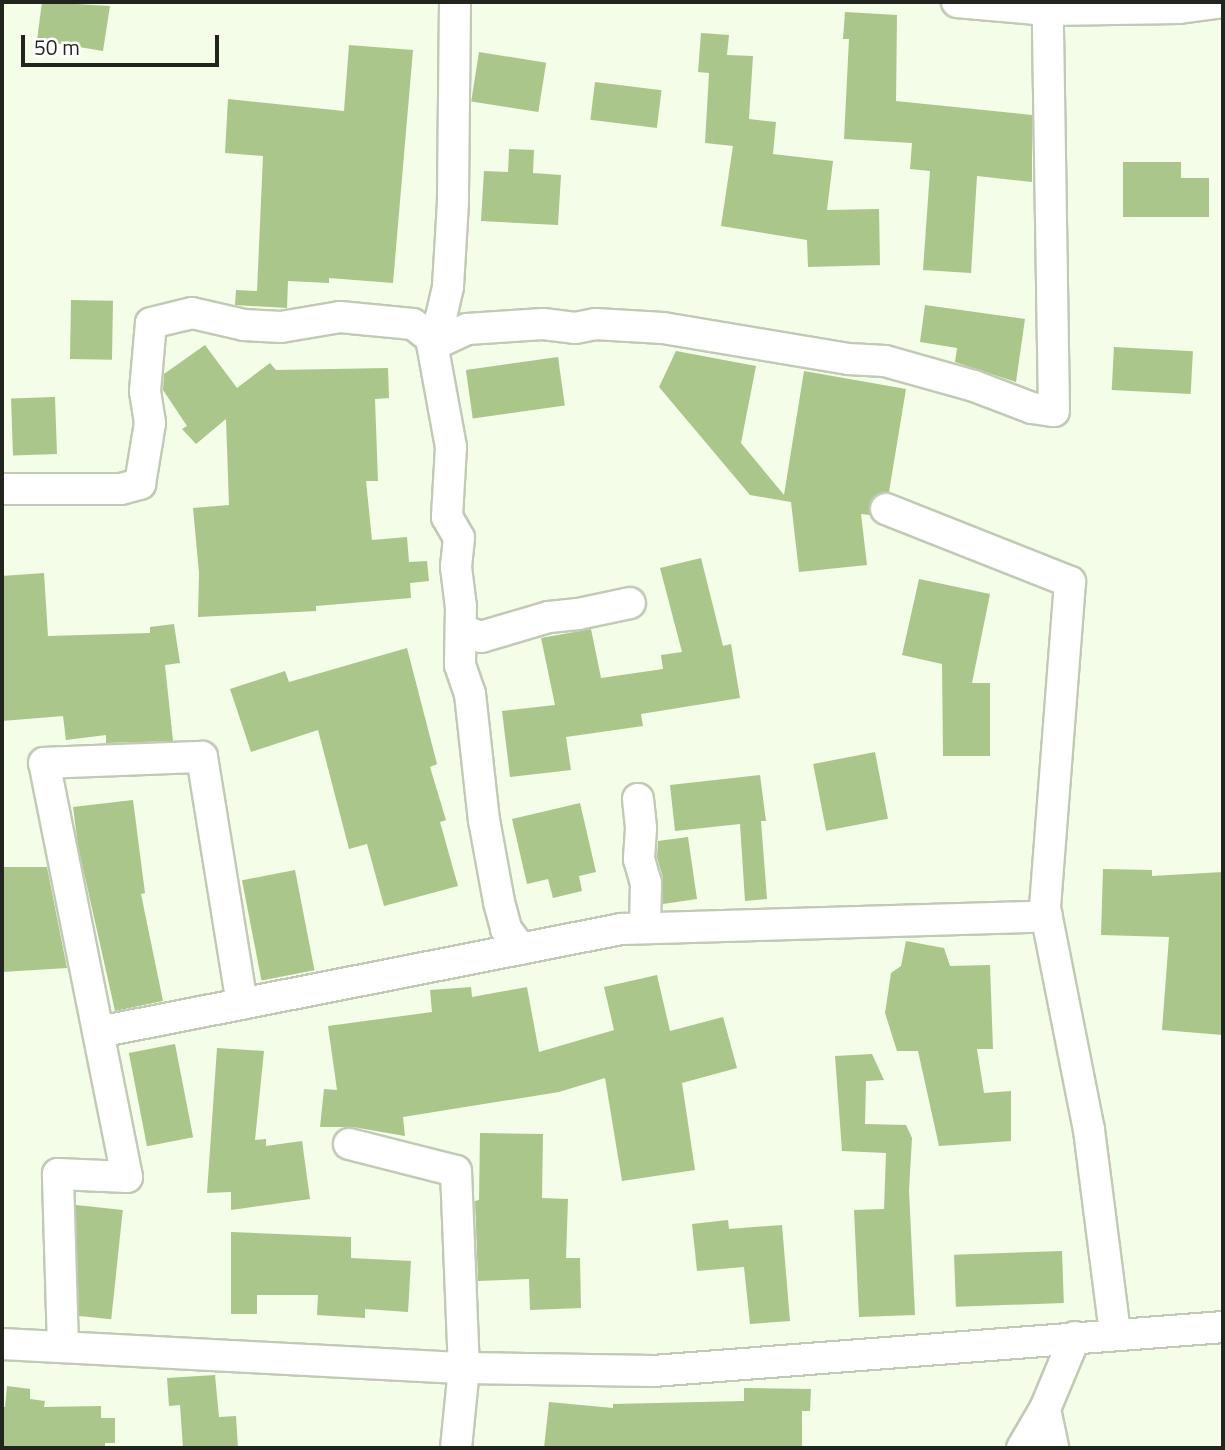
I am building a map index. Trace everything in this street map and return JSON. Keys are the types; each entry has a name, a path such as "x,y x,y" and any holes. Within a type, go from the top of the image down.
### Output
{"street":[{"path":"455,2 453,202 447,287 441,317 432,341 451,447 446,517 459,538 456,567 461,630 460,665 470,694 484,820 499,902 506,929 522,949"},
{"path":"957,2 1179,8 1223,2"},
{"path":"432,341 467,329 543,324 575,328 595,324 663,328 848,359 885,361 974,386 1032,408 1054,411 1065,7"},
{"path":"2,489 121,489 140,484 150,422 145,391 151,323 192,313 244,326 281,327 340,317 413,324 432,341"},
{"path":"886,509 1070,583 1047,916 1089,1130 1115,1334"},
{"path":"461,630 481,637 549,617 630,603"},
{"path":"63,1347 58,1174 127,1177 44,763 202,757 242,1004"},
{"path":"638,799 641,829 639,859 646,883 645,927"},
{"path":"99,1032 645,927 1047,916"},
{"path":"349,1144 456,1171 464,1368 456,1448"},
{"path":"2,1344 464,1368 653,1371 1223,1327"},
{"path":"1022,1448 1045,1409 1075,1337"},
{"path":"1045,1409 1053,1448"}],"building":[{"path":"42,2 110,6 103,51 37,40"},
{"path":"845,12 897,15 896,101 1032,115 1032,182 977,176 971,273 923,270 930,171 910,169 912,143 844,139 849,39 843,39"},
{"path":"701,33 729,35 727,55 753,56 749,119 776,122 773,154 833,161 827,210 879,209 880,265 808,267 807,240 721,226 733,146 705,143 709,73 698,72"},
{"path":"349,45 413,50 393,283 329,278 329,283 288,281 287,308 235,305 236,290 257,291 263,156 225,153 228,99 344,111"},
{"path":"479,52 546,63 538,112 471,101"},
{"path":"595,82 662,90 657,128 590,120"},
{"path":"509,149 534,150 533,173 561,175 558,225 481,221 484,171 508,172"},
{"path":"1123,162 1181,162 1181,178 1209,178 1209,217 1123,217"},
{"path":"71,300 113,301 112,360 70,359"},
{"path":"925,305 1025,319 1016,382 955,362 957,348 920,342"},
{"path":"205,345 237,388 270,363 276,370 388,368 389,398 375,399 378,481 366,481 372,540 407,537 409,562 427,561 429,581 410,583 411,598 316,606 316,611 198,617 199,573 193,508 229,505 226,419 196,444 182,429 187,426 163,390 164,374"},
{"path":"1114,347 1193,351 1191,394 1112,390"},
{"path":"676,351 756,366 741,443 784,495 804,371 906,389 889,492 875,496 870,503 870,515 861,514 867,565 799,572 791,502 750,495 659,387"},
{"path":"558,357 565,406 473,418 466,370"},
{"path":"55,397 57,454 13,456 11,399"},
{"path":"701,558 723,646 731,644 740,698 641,714 643,726 566,737 571,770 510,777 502,711 555,705 541,638 591,629 601,678 663,669 661,655 682,652 660,568"},
{"path":"44,573 48,636 150,633 150,627 174,624 180,663 165,665 173,741 106,743 106,735 66,740 63,716 2,721 2,576"},
{"path":"919,579 990,594 972,683 990,683 990,756 943,756 942,664 902,655"},
{"path":"407,648 437,764 430,767 446,820 440,822 458,886 384,906 367,844 349,849 318,730 251,752 230,689 285,671 289,682"},
{"path":"875,752 888,819 826,831 813,764"},
{"path":"760,775 766,821 761,821 767,899 745,901 740,824 675,831 670,785"},
{"path":"133,800 145,893 141,894 163,1001 115,1011 78,846 73,807"},
{"path":"580,803 596,872 579,876 582,891 553,898 548,879 527,884 512,819"},
{"path":"688,837 697,899 663,904 663,878 657,857 658,841"},
{"path":"2,867 47,867 67,968 2,972"},
{"path":"1103,869 1152,870 1152,876 1223,872 1223,1035 1162,1030 1169,937 1101,935"},
{"path":"295,870 314,970 261,980 242,880"},
{"path":"906,941 944,948 950,966 990,965 993,1049 977,1049 984,1093 1011,1091 1011,1141 939,1146 918,1051 897,1051 885,1013 891,973 901,966"},
{"path":"657,975 670,1031 723,1017 737,1068 682,1083 695,1170 622,1181 605,1078 559,1092 403,1117 405,1136 353,1127 320,1127 324,1089 337,1090 328,1026 432,1012 430,990 471,987 472,997 527,987 539,1052 614,1030 604,987"},
{"path":"175,1044 193,1137 147,1146 129,1053"},
{"path":"217,1048 264,1051 255,1140 266,1139 266,1146 302,1141 310,1199 231,1210 231,1192 207,1193"},
{"path":"872,1054 884,1080 866,1081 865,1124 906,1125 912,1138 909,1190 915,1315 859,1317 854,1210 884,1209 886,1153 842,1151 835,1056"},
{"path":"480,1133 543,1134 542,1198 568,1199 566,1258 580,1258 581,1308 530,1310 529,1279 478,1281 475,1201 479,1200"},
{"path":"76,1205 123,1210 111,1319 65,1314"},
{"path":"728,1220 729,1229 782,1225 790,1321 750,1324 744,1267 697,1271 692,1224"},
{"path":"231,1232 351,1237 351,1258 411,1261 408,1312 365,1309 365,1318 317,1315 318,1295 257,1295 257,1314 231,1314"},
{"path":"1062,1251 1064,1303 956,1307 954,1255"},
{"path":"215,1375 219,1417 236,1416 238,1448 183,1448 180,1405 169,1406 167,1378"},
{"path":"7,1386 30,1389 30,1399 45,1401 44,1407 101,1406 101,1418 115,1418 115,1443 105,1443 105,1448 2,1448 2,1407 5,1407"},
{"path":"744,1388 811,1389 810,1411 802,1411 802,1448 544,1448 549,1402 613,1408 613,1404 744,1401"}]}
